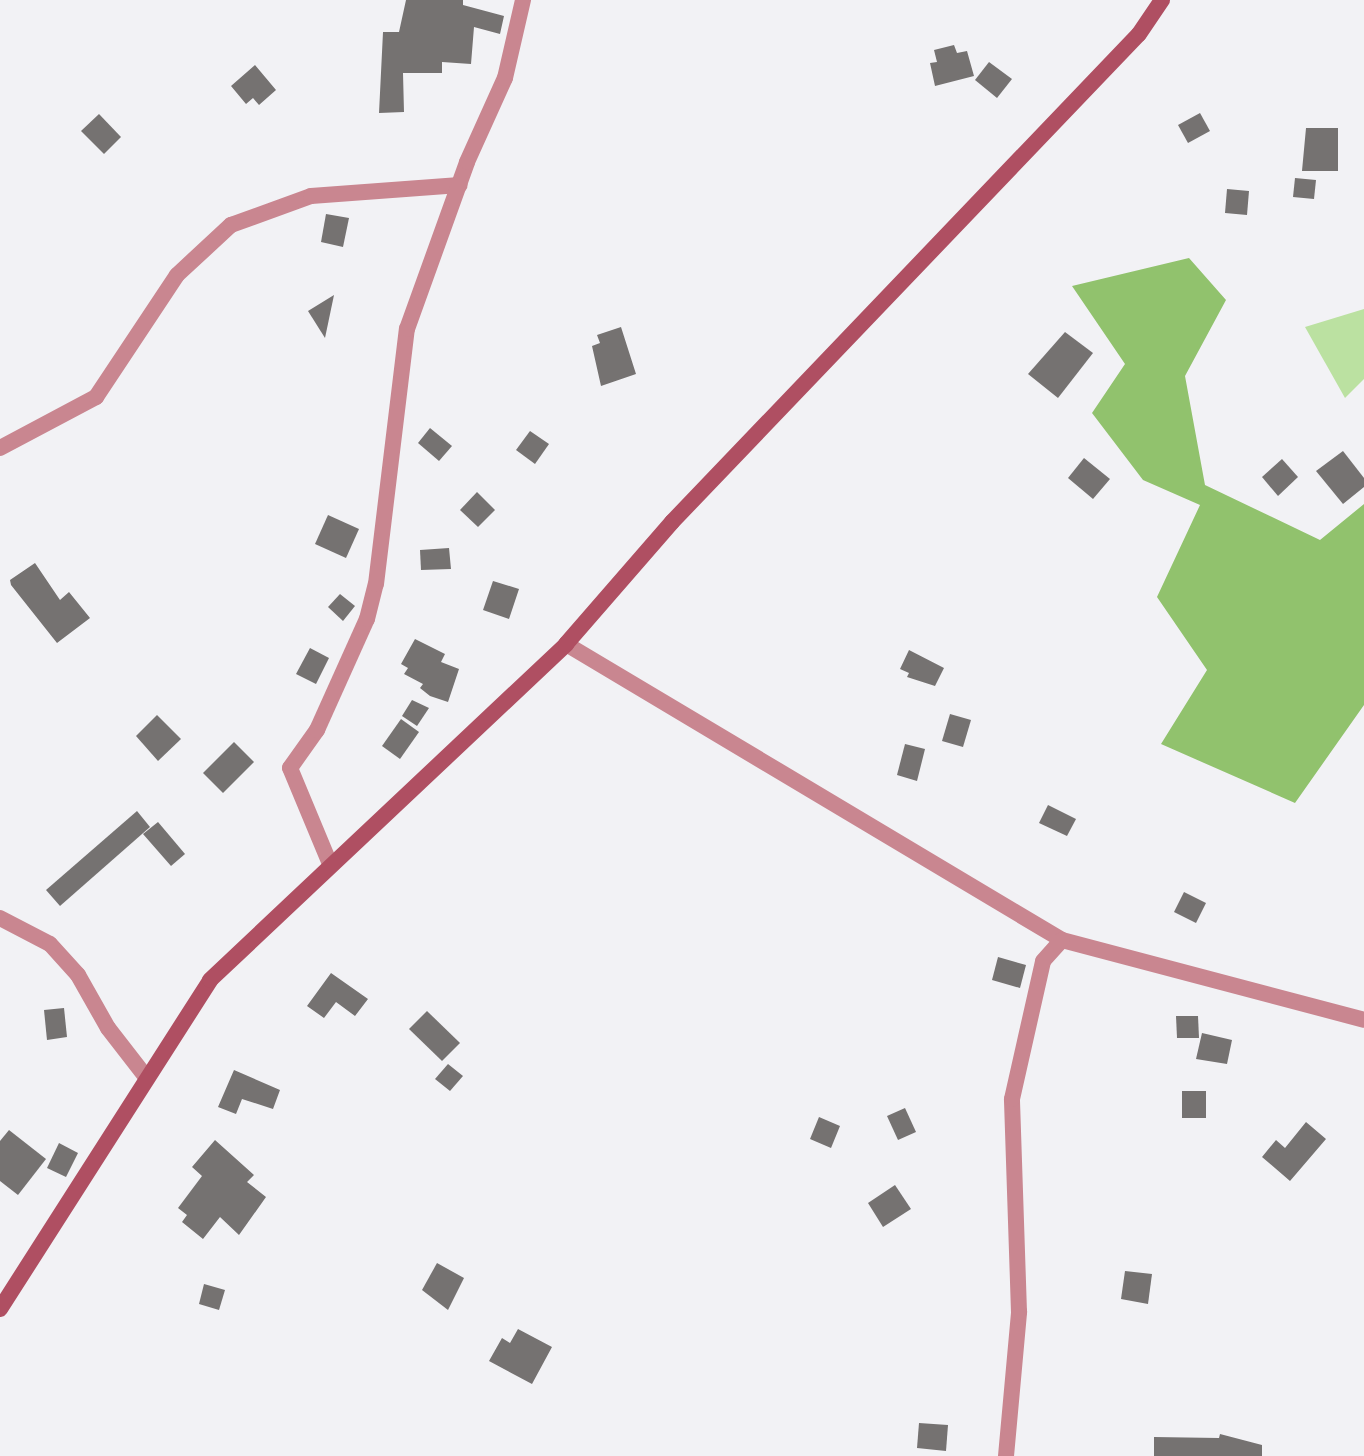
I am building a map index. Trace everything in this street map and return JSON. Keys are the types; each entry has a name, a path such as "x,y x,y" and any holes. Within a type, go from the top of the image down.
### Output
{"street":[{"path":"330,864 290,768 317,730 367,619 376,584 407,329 460,185 505,78 523,0"},
{"path":"0,1309 210,980 566,644 672,522 1139,34 1162,0"},
{"path":"0,448 96,397 177,275 231,225 311,196 460,185"},
{"path":"566,644 837,802 981,897 1062,940 1191,979 1364,1020"},
{"path":"0,918 50,944 78,975 108,1028 146,1077"},
{"path":"1006,1456 1019,1312 1012,1099 1043,961 1062,940"}],"green space":[{"path":"1189,258 1226,300 1185,376 1205,485 1320,540 1364,504 1364,705 1295,803 1161,744 1207,670 1157,597 1200,505 1143,480 1092,413 1125,364 1072,286"},
{"path":"1364,309 1364,379 1345,398 1305,327"}],"building":[{"path":"406,0 463,0 463,5 504,16 500,34 474,27 471,64 442,62 442,73 403,73 404,112 379,113 383,32 399,32"},
{"path":"954,45 957,53 967,51 974,76 935,86 930,63 937,62 934,50"},
{"path":"989,62 1012,79 997,98 975,80"},
{"path":"255,65 276,90 259,105 253,98 246,104 231,86"},
{"path":"1200,113 1210,131 1188,143 1178,125"},
{"path":"99,114 121,137 104,154 81,131"},
{"path":"1306,128 1338,128 1338,171 1302,171"},
{"path":"1295,178 1316,180 1314,199 1293,197"},
{"path":"1227,189 1249,191 1247,215 1225,213"},
{"path":"326,214 349,218 343,247 321,242"},
{"path":"334,295 325,338 308,311"},
{"path":"621,327 636,374 601,386 592,346 600,343 597,335"},
{"path":"1065,332 1093,353 1058,398 1028,374"},
{"path":"430,428 452,446 439,461 418,443"},
{"path":"530,431 549,444 535,464 516,450"},
{"path":"1343,451 1364,478 1364,487 1343,504 1316,471"},
{"path":"1084,458 1110,479 1093,499 1068,478"},
{"path":"1282,459 1298,477 1278,496 1262,477"},
{"path":"477,492 495,510 478,527 460,510"},
{"path":"328,515 359,529 346,558 315,544"},
{"path":"449,548 451,569 421,570 420,550"},
{"path":"35,563 60,600 69,592 90,618 57,643 11,585 10,580"},
{"path":"493,581 519,589 509,619 483,610"},
{"path":"340,594 355,606 343,621 328,607"},
{"path":"415,639 445,654 441,662 459,669 448,702 430,696 420,688 423,684 404,674 408,668 401,664"},
{"path":"310,648 329,658 316,684 296,674"},
{"path":"909,650 944,668 935,686 907,677 909,673 900,669"},
{"path":"412,700 429,708 417,726 402,716"},
{"path":"950,714 971,720 963,747 942,741"},
{"path":"157,715 181,739 158,761 136,736"},
{"path":"401,719 419,732 400,759 382,746"},
{"path":"234,742 254,762 223,793 203,773"},
{"path":"905,744 925,749 917,781 897,775"},
{"path":"1048,805 1076,819 1067,836 1039,823"},
{"path":"137,811 150,827 60,906 46,890"},
{"path":"158,822 185,854 171,866 143,834"},
{"path":"1184,892 1206,903 1196,923 1174,912"},
{"path":"998,957 1026,965 1020,988 992,980"},
{"path":"331,973 368,999 355,1016 336,1002 324,1018 307,1006"},
{"path":"64,1008 67,1037 47,1040 44,1010"},
{"path":"427,1011 460,1043 442,1061 409,1029"},
{"path":"1176,1016 1198,1016 1199,1038 1177,1038"},
{"path":"1202,1033 1232,1040 1227,1064 1196,1059"},
{"path":"448,1064 463,1076 450,1091 435,1079"},
{"path":"234,1070 280,1090 273,1109 242,1099 236,1114 218,1107"},
{"path":"1182,1091 1206,1091 1206,1118 1182,1118"},
{"path":"905,1108 916,1132 898,1140 887,1116"},
{"path":"819,1117 840,1126 831,1148 810,1139"},
{"path":"1306,1122 1326,1139 1290,1181 1262,1157 1276,1140 1285,1148"},
{"path":"9,1130 46,1159 18,1195 0,1181 0,1141"},
{"path":"215,1140 254,1175 247,1182 266,1197 239,1235 220,1217 203,1239 182,1222 187,1215 178,1208 202,1176 192,1167"},
{"path":"59,1143 78,1153 66,1177 47,1168"},
{"path":"895,1185 911,1209 883,1227 868,1203"},
{"path":"437,1263 464,1278 448,1310 422,1290"},
{"path":"1125,1271 1152,1274 1148,1304 1121,1299"},
{"path":"204,1284 225,1290 219,1310 199,1304"},
{"path":"518,1329 552,1347 532,1384 489,1361 502,1338 510,1343"},
{"path":"919,1423 948,1425 946,1451 917,1448"},
{"path":"1220,1434 1262,1445 1262,1456 1154,1456 1154,1437 1219,1438"}]}
